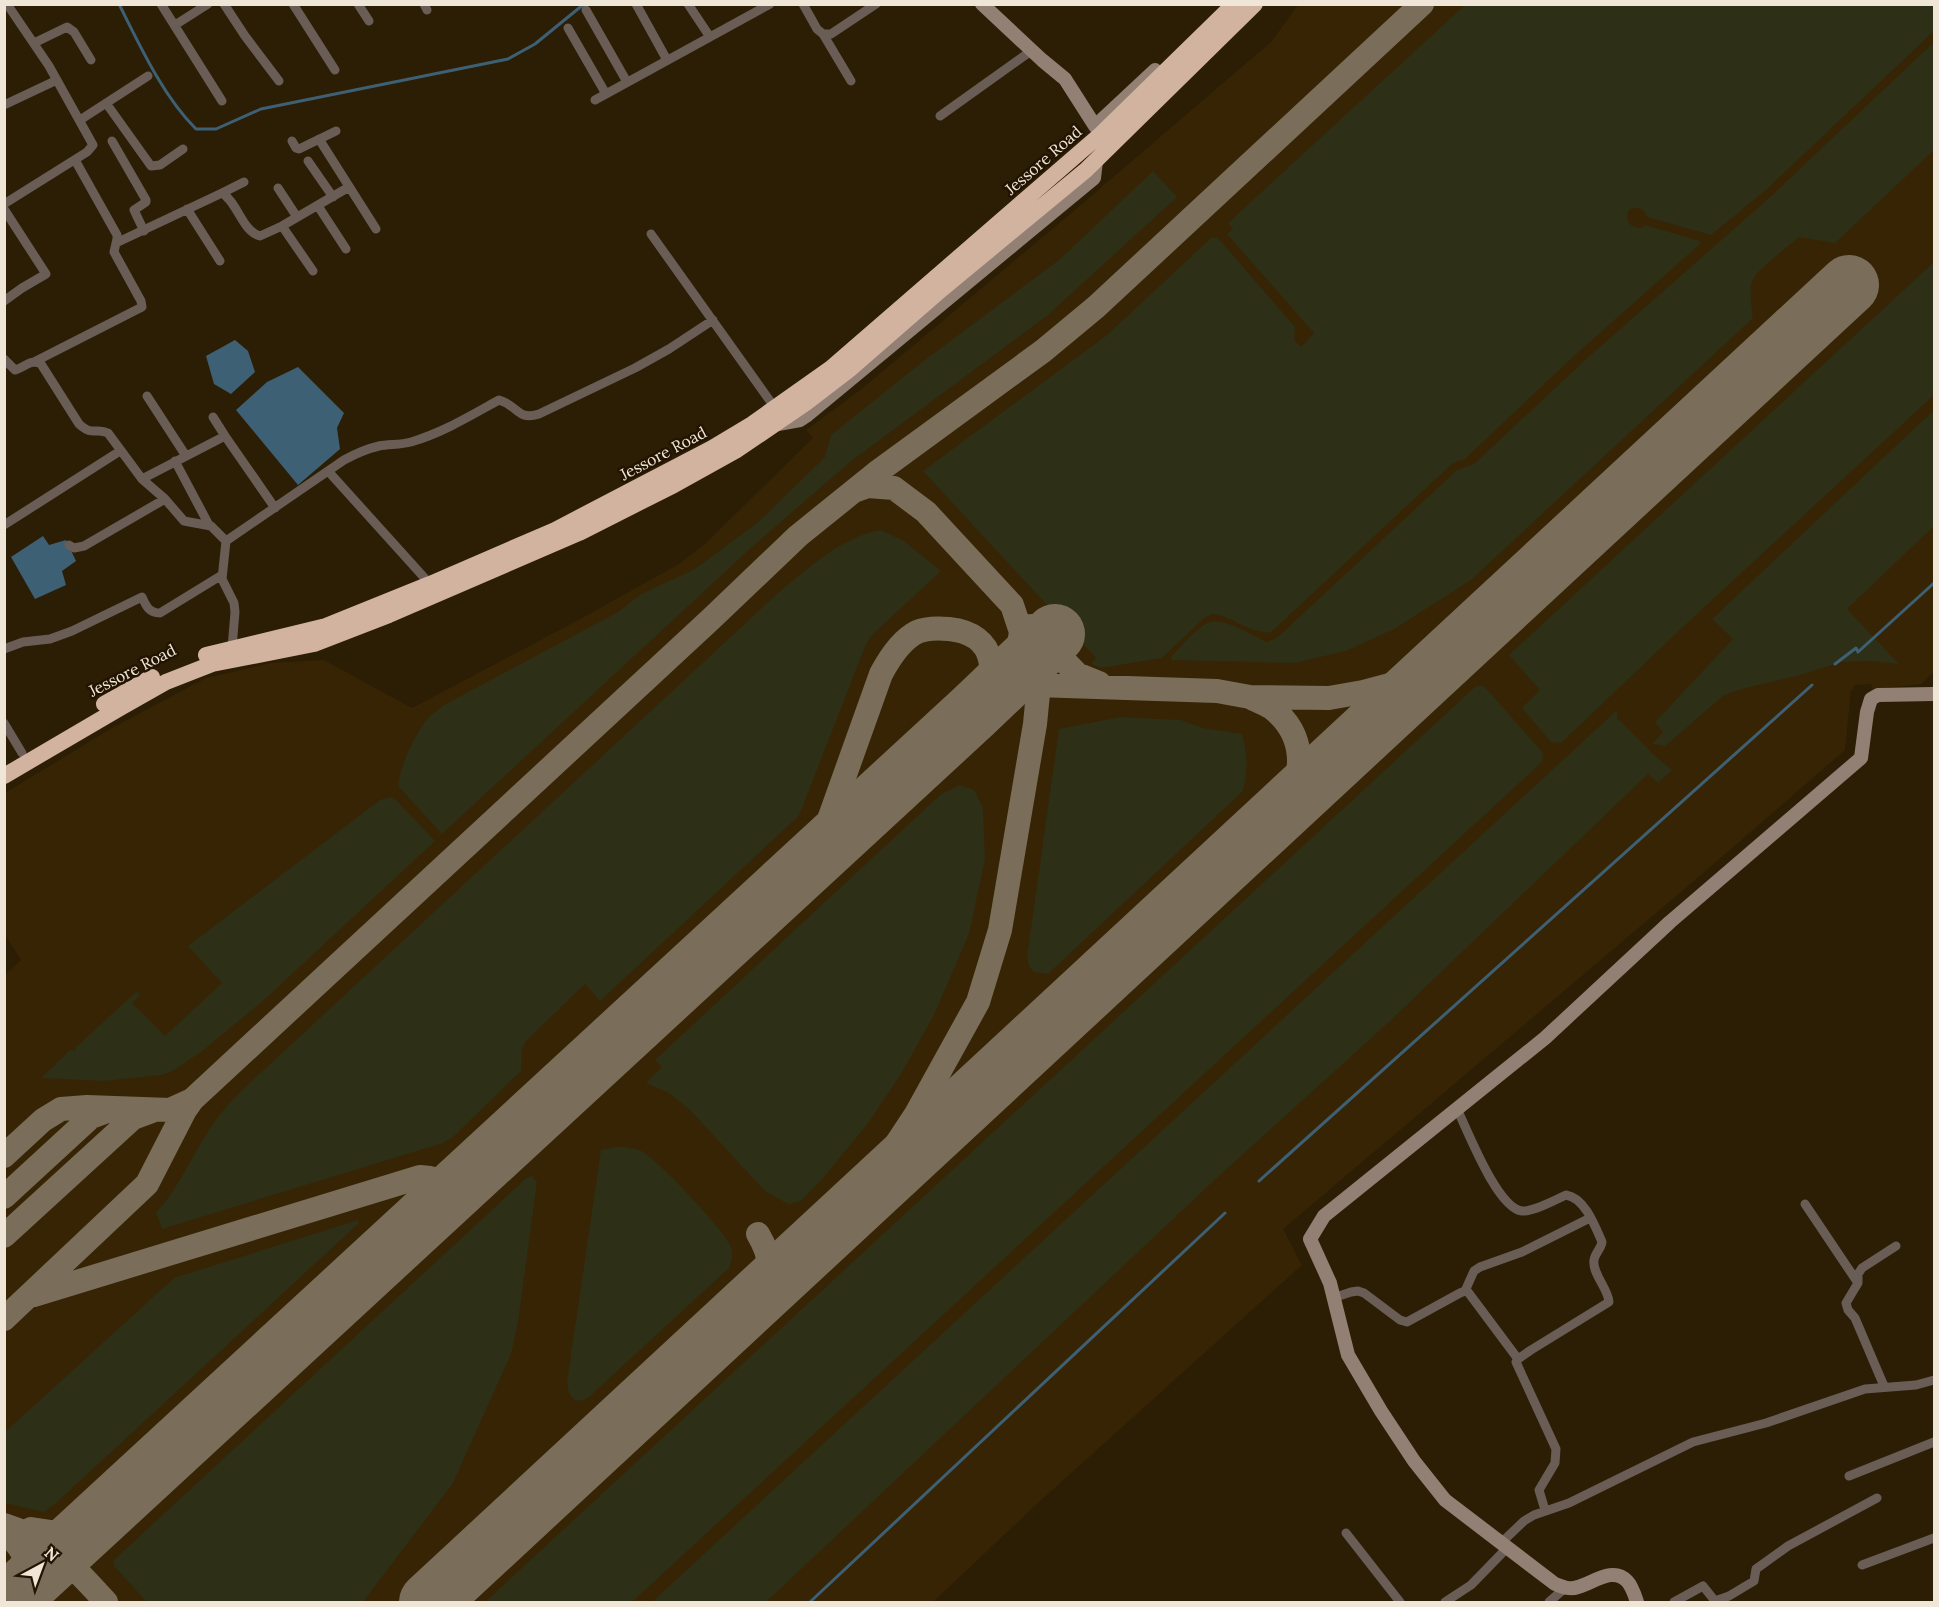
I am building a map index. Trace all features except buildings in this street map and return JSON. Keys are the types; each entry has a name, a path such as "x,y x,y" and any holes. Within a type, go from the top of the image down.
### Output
{"highway":[{"name":"Jessore Road","path":"4,763 129,689 185,662 232,648 279,639 326,626 430,584 555,530 712,448 752,424 831,368 1103,135 1234,4"},
{"path":"4,776 166,682 212,664 314,644 411,606 579,533 710,466 775,425 849,370 1096,160 1103,135 1255,4"}],"street":[{"path":"4,204 92,148 91,141 57,80 7,4"},
{"path":"161,4 222,101"},
{"path":"224,4 279,81"},
{"path":"293,4 334,70"},
{"path":"358,4 369,21"},
{"path":"636,4 668,60"},
{"path":"688,4 710,38"},
{"path":"747,4 752,14"},
{"path":"595,100 770,4"},
{"path":"803,4 851,81"},
{"path":"823,34 831,34 876,4"},
{"path":"982,4 1031,51 1065,79 1103,135 1158,68 1222,4"},
{"path":"175,25 205,6"},
{"path":"586,10 627,82"},
{"path":"34,43 67,27 74,32 91,60"},
{"path":"568,28 606,93"},
{"path":"940,116 1031,51"},
{"path":"80,120 148,76"},
{"path":"4,105 57,80"},
{"path":"106,103 151,166 160,165 183,149"},
{"path":"292,141 299,149 336,131"},
{"path":"319,140 376,229"},
{"path":"112,141 146,200 134,210 144,231"},
{"path":"4,359 15,370 142,308 141,301 115,256 117,235 75,160"},
{"path":"308,161 333,196"},
{"path":"116,243 244,182"},
{"path":"222,193 230,199 250,230 257,236 265,235 282,226 349,187"},
{"path":"278,188 297,217"},
{"path":"318,206 346,249"},
{"path":"4,209 46,274 4,301"},
{"path":"187,209 220,261"},
{"path":"282,226 313,271"},
{"path":"651,234 775,408"},
{"path":"232,648 234,603 222,579 226,541 328,471 359,452 428,436 466,419 499,400 508,403 520,414 528,417 539,414 660,354 713,320"},
{"path":"34,362 38,362 44,368 79,424 90,432 104,431 111,436 142,479 165,499 184,521 209,525"},
{"path":"147,396 186,456"},
{"path":"213,417 275,508"},
{"path":"142,479 225,436"},
{"path":"4,525 120,451"},
{"path":"175,461 209,525 226,541"},
{"path":"328,471 430,584"},
{"path":"69,545 74,548 84,546 165,499"},
{"path":"4,649 22,642 50,639 72,631 142,597 148,609 160,614 222,575"},
{"path":"1637,1602 1628,1581 1619,1576 1603,1576 1577,1588 1565,1588 1555,1584 1445,1500 1414,1461 1348,1355 1330,1283 1310,1239 1324,1216 1545,1038 1670,922 1861,758 1871,699 1878,695 1935,694"},
{"path":"4,723 22,753"},
{"path":"1457,1109 1499,1194 1508,1204 1521,1211 1529,1210 1566,1195 1571,1196 1583,1206 1602,1242 1593,1261 1610,1302 1518,1359"},
{"path":"1805,1204 1858,1283"},
{"path":"1334,1299 1358,1291 1400,1320 1407,1322 1464,1291 1474,1271 1480,1267 1522,1252 1590,1218"},
{"path":"1884,1386 1855,1318 1848,1310 1846,1303 1858,1283 1858,1275 1862,1269 1896,1246"},
{"path":"1464,1291 1473,1296 1518,1359 1517,1366 1556,1449 1555,1463 1539,1490 1545,1510"},
{"path":"1444,1602 1471,1585 1524,1521 1545,1510 1569,1503 1595,1488 1693,1442 1766,1423 1865,1389 1916,1385 1935,1380"},
{"path":"1849,1476 1935,1442"},
{"path":"1674,1602 1703,1586 1715,1600 1730,1596 1754,1581 1755,1572 1759,1566 1779,1552 1877,1498"},
{"path":"1346,1533 1400,1602"},
{"path":"1862,1565 1935,1538"},
{"path":"1549,1602 1565,1588"}],"shaded area":[{"path":"1298,5 1934,5 1934,671 1921,684 1872,689 1871,684 1854,685 1851,690 1845,750 1283,1229 1302,1265 1038,1503 933,1602 5,1602 4,976 21,960 5,935 5,793 112,728 206,678 271,663 324,660 412,708 679,564 707,542 813,438 806,430 859,391 1271,42"}],"green space":[{"path":"1465,5 1934,5 1934,31 1767,189 1711,235 1647,217 1640,209 1629,210 1628,221 1634,226 1641,228 1645,225 1700,241 1700,244 1574,356 1465,459 1453,463 1270,633 1253,630 1220,615 1212,614 1203,619 1162,658 1101,668 1091,664 1096,658 923,471 1107,335 1211,238 1218,238 1295,327 1294,340 1301,347 1314,333 1227,234 1233,229 1228,223"},
{"path":"1934,42 1934,150 1835,243 1799,237 1767,264 1753,279 1751,298 1753,318 1471,580 1396,628 1346,651 1294,663 1172,660 1171,657 1189,637 1210,622 1223,622 1267,642 1278,637 1457,470 1474,464 1584,361 1768,199"},
{"path":"1153,171 1177,197 1048,315 850,462 753,546 442,834 398,786 401,770 409,750 429,717 444,705 618,612 641,594 695,569 757,523 825,457 831,435 921,363 1059,260"},
{"path":"1934,262 1934,395 1561,743 1551,742 1522,708 1540,690 1509,655"},
{"path":"1934,410 1934,526 1847,609 1899,664 1870,661 1841,662 1738,690 1723,696 1665,746 1652,744 1663,732 1655,722 1733,639 1712,619"},
{"path":"881,530 904,541 941,571 873,634 866,644 798,817 600,1001 585,984 526,1041 522,1049 521,1071 453,1137 443,1143 162,1229 156,1213 174,1189 213,1124 243,1089 778,593 813,564 840,546 867,533"},
{"path":"1476,686 1484,686 1543,753 1542,762 632,1602 485,1602"},
{"path":"1617,710 1617,718 1672,770 1658,783 1648,774 1389,1022 1220,1175 766,1602 652,1602"},
{"path":"1120,717 1181,720 1203,728 1242,734 1247,762 1243,791 1048,974 1034,972 1029,966 1027,957 1059,729"},
{"path":"960,785 974,790 983,808 985,859 969,934 934,1015 901,1074 869,1122 801,1201 788,1204 765,1191 691,1111 669,1093 646,1083 662,1067 655,1060 940,795"},
{"path":"390,797 396,800 435,841 264,1000 201,1052 162,1075 104,1081 41,1078 70,1050 76,1051 75,1048 137,991 140,995 132,1003 165,1036 222,983 188,946 380,800"},
{"path":"615,1147 640,1150 662,1168 725,1236 731,1248 732,1259 729,1268 590,1396 577,1401 571,1396 567,1382 601,1150"},
{"path":"532,1176 537,1182 518,1322 511,1354 453,1483 363,1602 147,1602 114,1566 114,1560 526,1178"},
{"path":"358,1220 359,1223 56,1503 44,1512 5,1503 5,1432 174,1278"}],"water":[{"path":"235,340 248,351 255,372 231,394 214,384 206,356"},
{"path":"298,367 344,413 337,428 340,449 298,485 236,410 267,382"},
{"path":"43,536 49,545 66,540 76,561 62,571 66,585 35,599 11,557"}],"waterway":[{"path":"119,4 163,86 196,129 216,129 261,109 508,59 535,44 584,4"},
{"path":"1835,664 1856,648 1858,652 1934,583"},
{"path":"1259,1181 1812,685"},
{"path":"810,1602 1225,1213"}],"taxiway":[{"path":"4,1319 147,1184 192,1100 798,536 876,473 1043,351 1096,307 1422,4"},
{"path":"854,491 868,486 894,488 926,512 1012,605 1021,632 1016,662 989,696"},
{"path":"831,1229 879,1170 916,1114 978,1002 1000,930 1035,724 1042,653 1031,626"},
{"path":"782,888 813,855 827,825 881,674 892,656 911,635 928,629 949,629 977,639 986,648 991,671 983,697 974,710"},
{"path":"1038,634 1077,674 1099,683"},
{"path":"973,712 1003,694 1036,685 1217,691 1250,697 1329,698 1393,684 1415,676 1448,656"},
{"path":"1250,697 1272,708 1291,730 1296,742 1299,768 1292,795 1285,808"},
{"path":"4,1156 43,1120 61,1109 87,1107 170,1110 192,1100"},
{"path":"4,1197 91,1117 110,1110"},
{"path":"4,1236 133,1118 152,1111"},
{"path":"34,1295 420,1177 430,1178 434,1186 434,1199 429,1210 414,1227"},
{"path":"756,1299 765,1282 769,1267 767,1252 758,1234"},
{"path":"31,1529 71,1535 80,1533 93,1524"},
{"path":"4,1525 36,1538 61,1556 106,1602"},
{"path":"4,1531 18,1545 26,1560 26,1575 17,1592"},
{"path":"8,1602 38,1576 52,1568 64,1566 79,1574"}],"runway":[{"path":"429,1602 1849,285"},
{"path":"8,1602 1055,634"}]}
